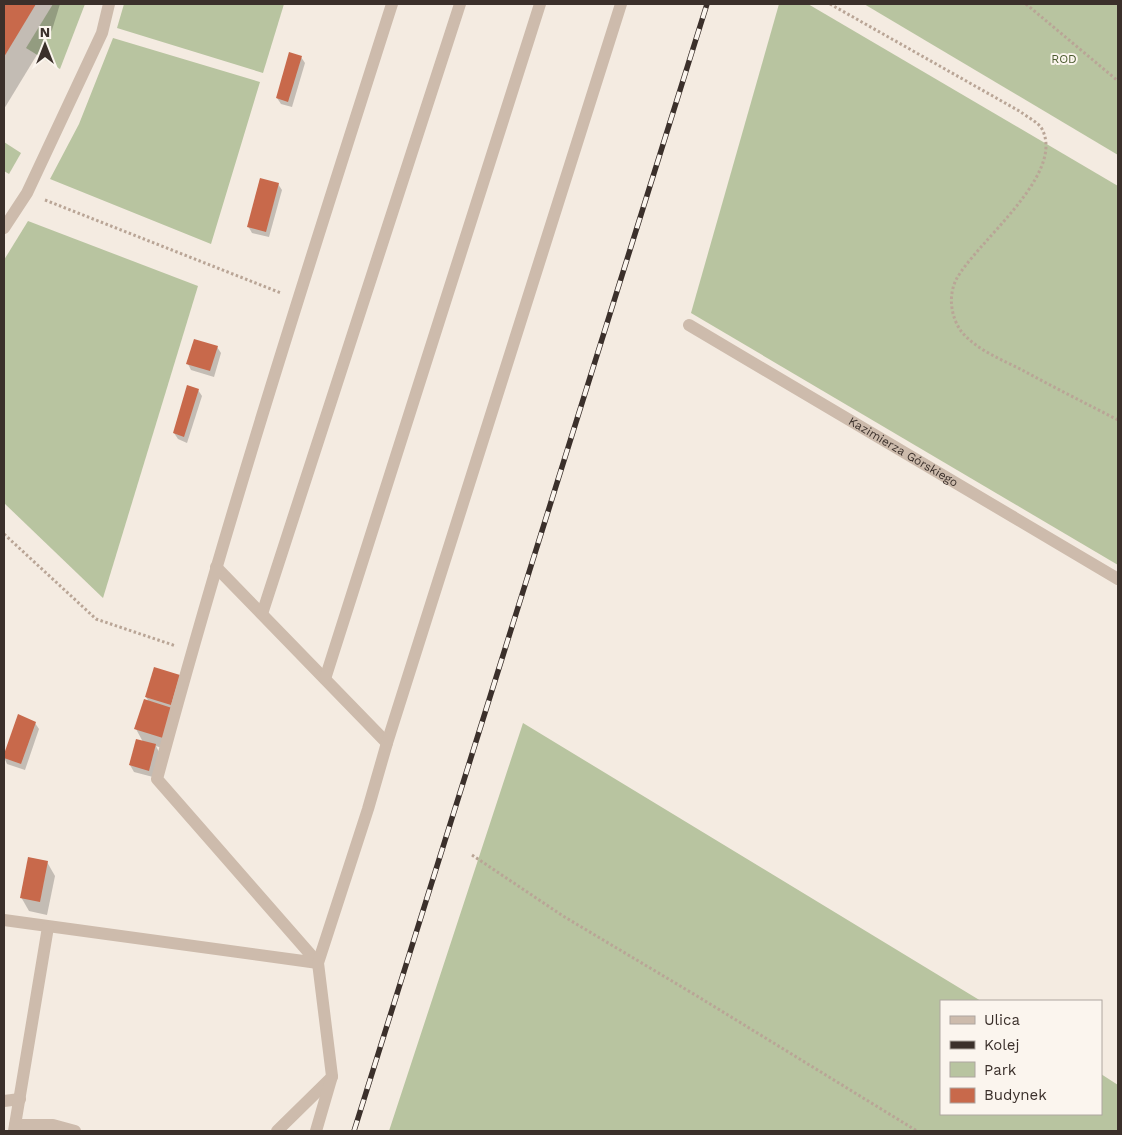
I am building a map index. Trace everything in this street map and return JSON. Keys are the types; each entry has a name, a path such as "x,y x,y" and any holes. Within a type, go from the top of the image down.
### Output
{"street":[{"path":"4,228 27,193 102,33 108,4"},
{"path":"318,963 157,779 191,651 216,567 298,299 392,4"},
{"path":"262,614 460,4"},
{"path":"325,679 540,4"},
{"path":"316,1131 332,1076 318,963 621,4"},
{"name":"Kazimierza Górskiego","path":"689,325 1118,579"},
{"path":"216,567 387,743"},
{"path":"4,920 318,963"},
{"path":"48,927 14,1128 53,1125 75,1131"},
{"path":"277,1131 332,1076"},
{"path":"4,1101 20,1099"}],"path":[{"path":"830,4 1021,112 1041,128 1045,144 1043,160 1036,180 956,280 951,296 952,313 961,331 980,348 1118,420"},
{"path":"1026,4 1118,81"},
{"path":"27,193 298,299"},
{"path":"4,534 96,619 191,651"},
{"path":"472,854 563,916 917,1131"}],"green space":[{"path":"53,4 85,4 60,69 26,48"},
{"path":"124,4 284,4 263,73 117,28"},
{"path":"779,4 808,4 1118,186 1118,565 691,313"},
{"name":"ROD","path":"864,4 1118,4 1118,155"},
{"path":"113,38 260,82 211,244 50,179 79,124"},
{"path":"4,142 21,153 9,174 4,171"},
{"path":"28,221 198,286 103,598 4,503 4,260"},
{"path":"523,723 979,1000 940,1000 940,1115 1102,1115 1102,1075 1118,1085 1118,1131 389,1131"}],"building":[{"path":"4,4 36,4 4,57"},
{"path":"289,52 302,56 288,102 276,98"},
{"path":"260,178 279,183 266,232 247,227"},
{"path":"194,339 218,346 210,371 186,364"},
{"path":"187,385 199,389 184,437 173,433"},
{"path":"154,667 180,675 171,705 145,697"},
{"path":"144,699 172,708 163,738 134,729"},
{"path":"18,714 36,722 21,764 4,758"},
{"path":"136,739 156,744 149,771 129,765"},
{"path":"28,857 48,861 40,902 20,898"}],"railway":[{"path":"354,1131 707,4"}]}
